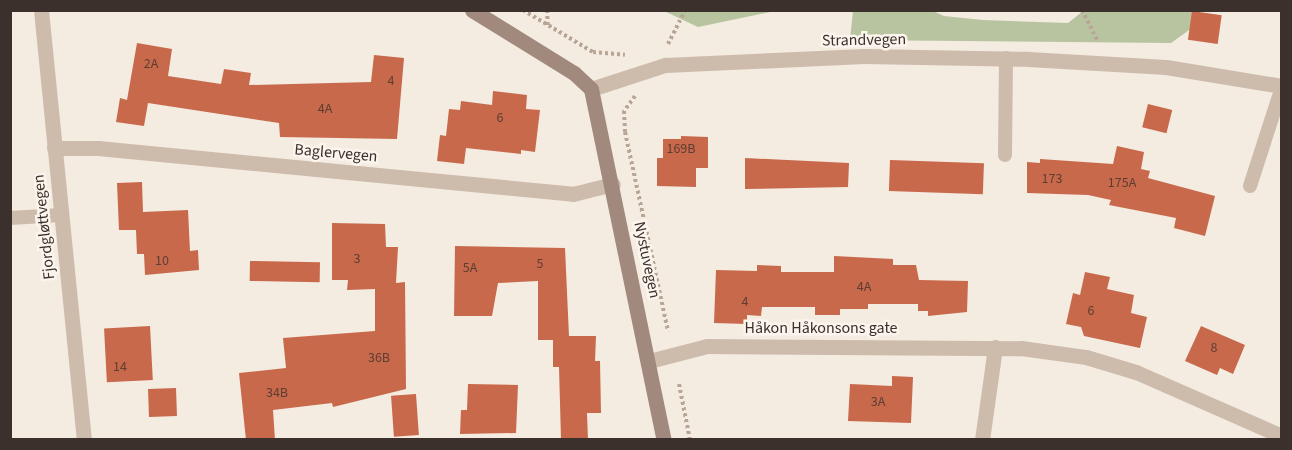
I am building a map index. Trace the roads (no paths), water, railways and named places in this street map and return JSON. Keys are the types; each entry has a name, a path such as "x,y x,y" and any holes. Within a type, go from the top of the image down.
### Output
{"main road":[{"path":"472,10 574,73 591,89"},
{"name":"Nystuvegen","path":"591,89 613,184 664,440"}],"street":[{"name":"Fjordgløttvegen","path":"41,10 84,440"},
{"name":"Strandvegen","path":"591,89 663,65 864,56 1006,58 1166,67 1281,87"},
{"name":"Baglervegen","path":"54,148 98,148 573,194 613,184"},
{"name":"Håkon Håkonsons gate","path":"649,361 706,346 995,347 1086,357 1136,372 1281,436"},
{"path":"982,440 995,347"}],"lane":[{"path":"1005,155 1006,58"},
{"path":"1250,186 1281,87"},
{"path":"10,218 61,215"}]}
